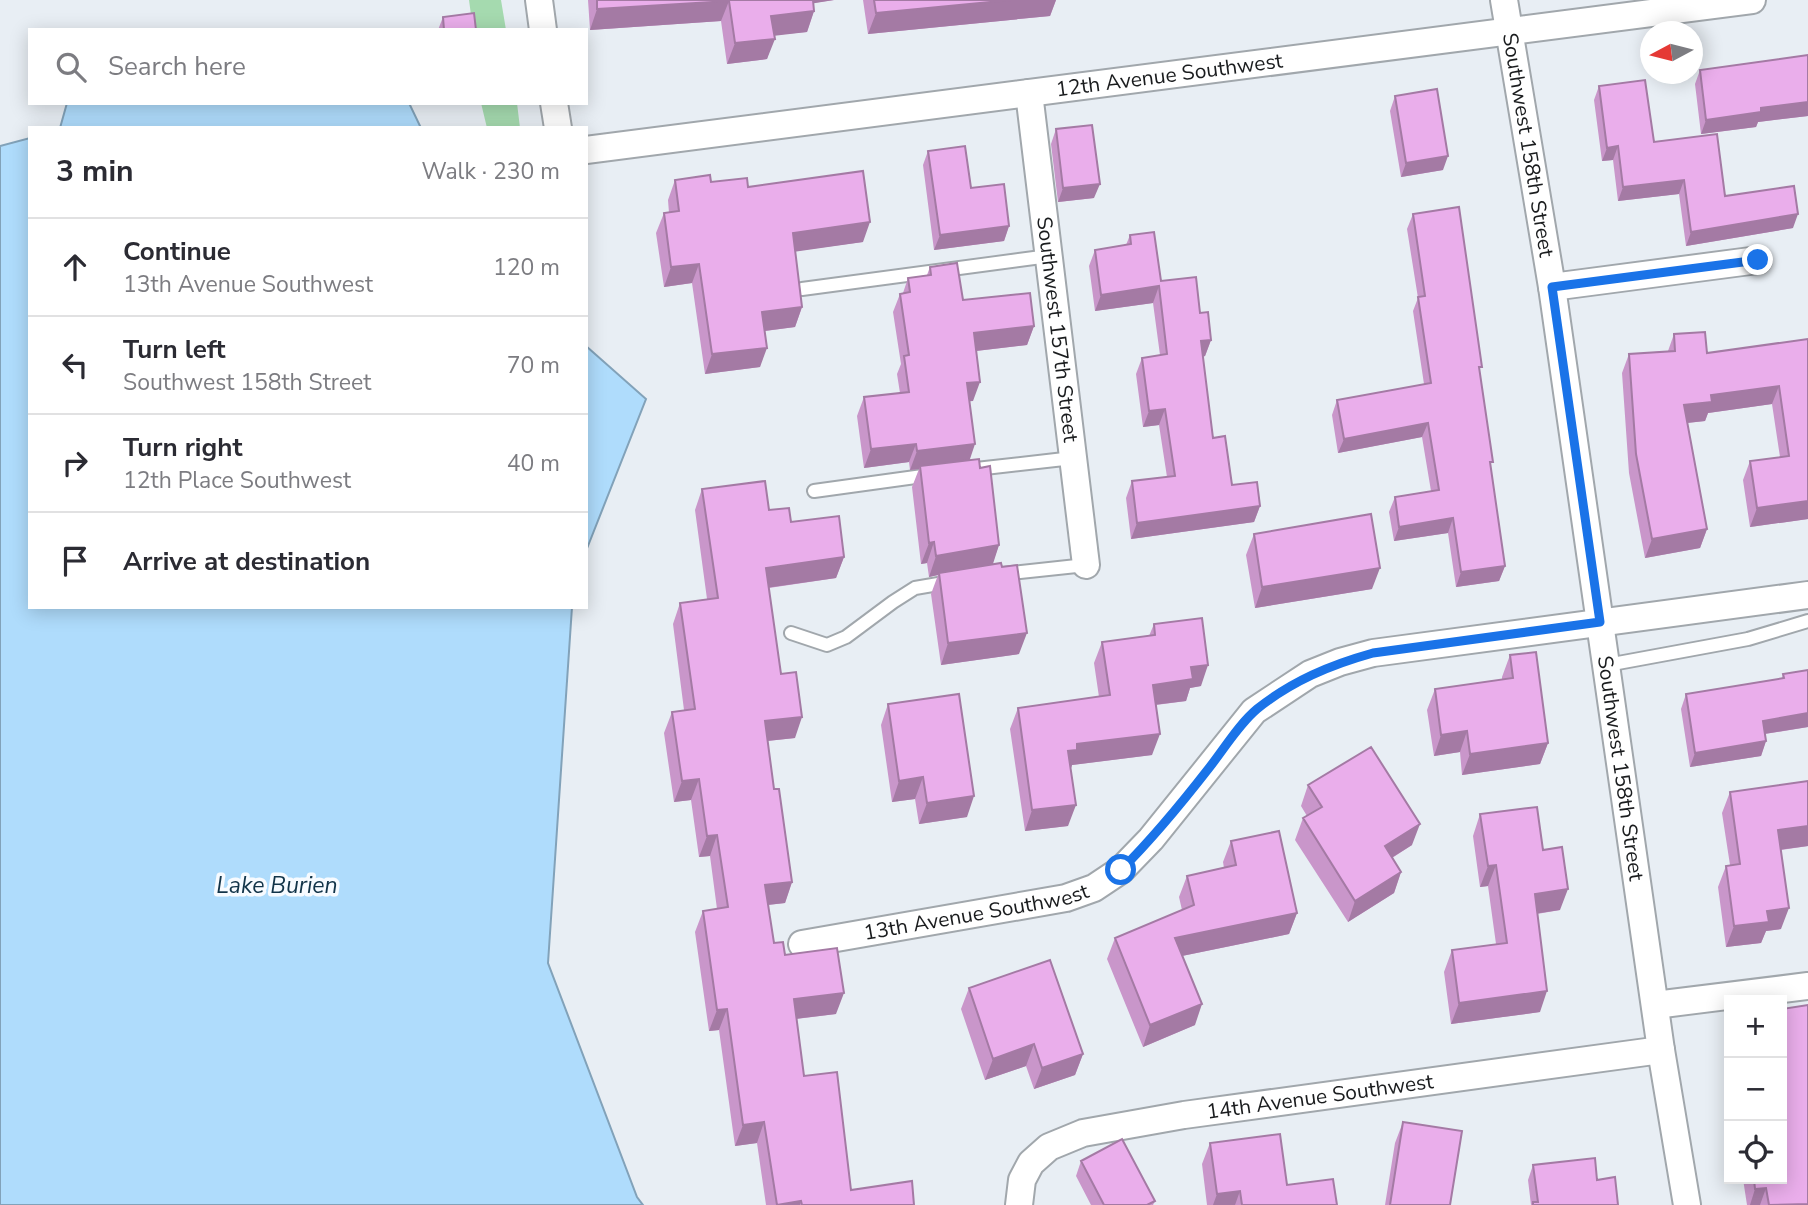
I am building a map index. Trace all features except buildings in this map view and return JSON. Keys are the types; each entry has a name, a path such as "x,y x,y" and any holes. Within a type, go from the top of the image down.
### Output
{"street":[{"path":"539,0 544,28"},
{"name":"Southwest 158th Street","path":"1504,0 1552,287 1661,1050 1687,1205"},
{"name":"12th Avenue Southwest","path":"588,150 1752,0"},
{"name":"Southwest 157th Street","path":"1029,93 1086,565"},
{"path":"554,105 558,126"},
{"path":"1552,287 1758,260"},
{"name":"13th Avenue Southwest","path":"802,944 1054,901 1094,888 1121,870 1151,839 1254,711 1293,684 1340,662 1373,653 1808,595"},
{"path":"1655,1005 1808,986"},
{"name":"14th Avenue Southwest","path":"1018,1205 1022,1180 1031,1163 1049,1147 1083,1133 1184,1115 1661,1050"}],"lane":[{"path":"802,289 1049,256"},
{"path":"814,491 1073,458"},
{"path":"992,575 1086,565"},
{"path":"791,633 827,645 846,637 915,589 966,579"},
{"path":"1606,665 1748,639 1808,621"}],"green space":[{"path":"469,0 501,0 506,28 473,28"},
{"path":"481,105 517,105 520,126 487,126"}],"water":[{"path":"66,105 410,105 420,126 61,126"},
{"name":"Lake Burien","path":"28,139 28,609 572,609 548,963 637,1197 643,1205 0,1205 0,146"},
{"path":"588,348 646,399 588,546"}],"route":[{"path":"1121,870 1151,839 1254,711 1310,674 1373,653 1600,622 1552,287 1758,260"}]}
